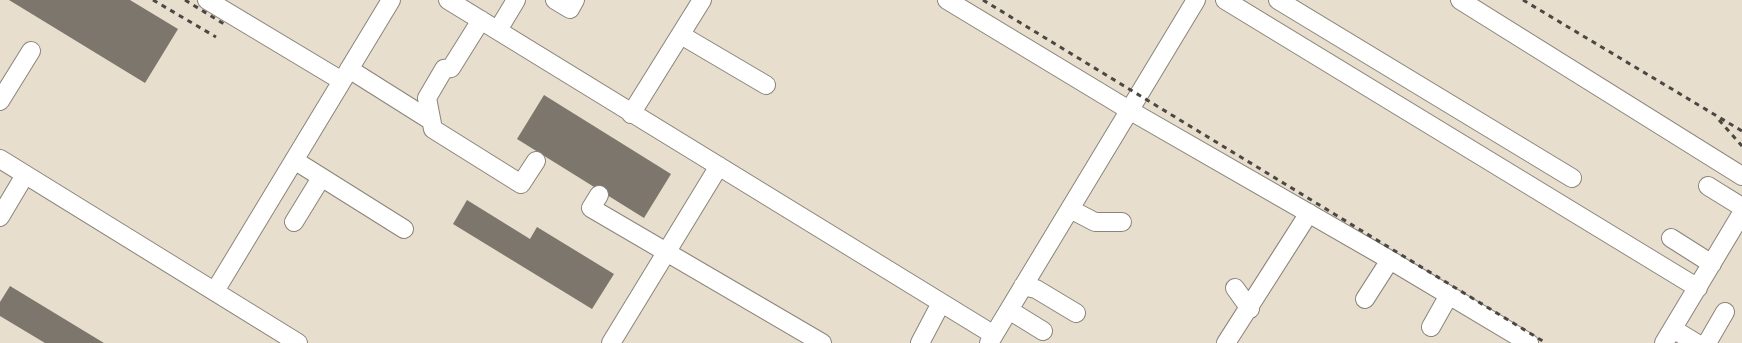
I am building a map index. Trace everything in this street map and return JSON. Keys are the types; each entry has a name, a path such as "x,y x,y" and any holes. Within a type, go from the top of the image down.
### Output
{"lane":[{"path":"207,0 430,120"},
{"path":"215,291 391,0"},
{"path":"448,0 631,114 719,166 941,303 992,339 1196,0"},
{"path":"498,30 516,0"},
{"path":"555,0 570,8 575,0"},
{"path":"631,114 702,0"},
{"path":"1225,0 1698,288"},
{"path":"1278,0 1572,178"},
{"path":"1460,0 1742,176"},
{"path":"951,1 1129,110 1390,260 1529,343"},
{"path":"481,20 451,68 444,69 427,98 430,120 433,128 521,184 536,161"},
{"path":"681,35 766,85"},
{"path":"0,101 31,51"},
{"path":"0,159 298,343"},
{"path":"294,160 404,229"},
{"path":"611,343 719,166"},
{"path":"0,217 25,175"},
{"path":"294,222 321,178"},
{"path":"1708,186 1742,207"},
{"path":"599,195 591,208 822,343"},
{"path":"1070,209 1096,222 1122,222"},
{"path":"1226,343 1250,309 1309,213"},
{"path":"1696,343 1668,336 1742,214"},
{"path":"1671,238 1712,264"},
{"path":"1365,299 1390,260"},
{"path":"1023,286 1036,289 1076,313"},
{"path":"1235,288 1250,309"},
{"path":"1432,327 1449,295"},
{"path":"920,343 941,303"},
{"path":"1009,310 1044,332"},
{"path":"1707,343 1725,312"}],"shaded area":[{"path":"0,0 1742,0 1742,343 0,343"}],"building":[{"path":"9,0 130,0 178,29 145,83"},
{"path":"544,95 671,174 644,218 517,139"},
{"path":"467,200 530,239 537,227 614,274 592,309 453,224"},
{"path":"10,286 104,343 45,343 0,316 0,302"}],"railway":[{"path":"153,0 216,37"},
{"path":"185,0 224,24"},
{"path":"983,0 1546,343"},
{"path":"1523,0 1742,131"},
{"path":"1719,120 1742,146"}]}
